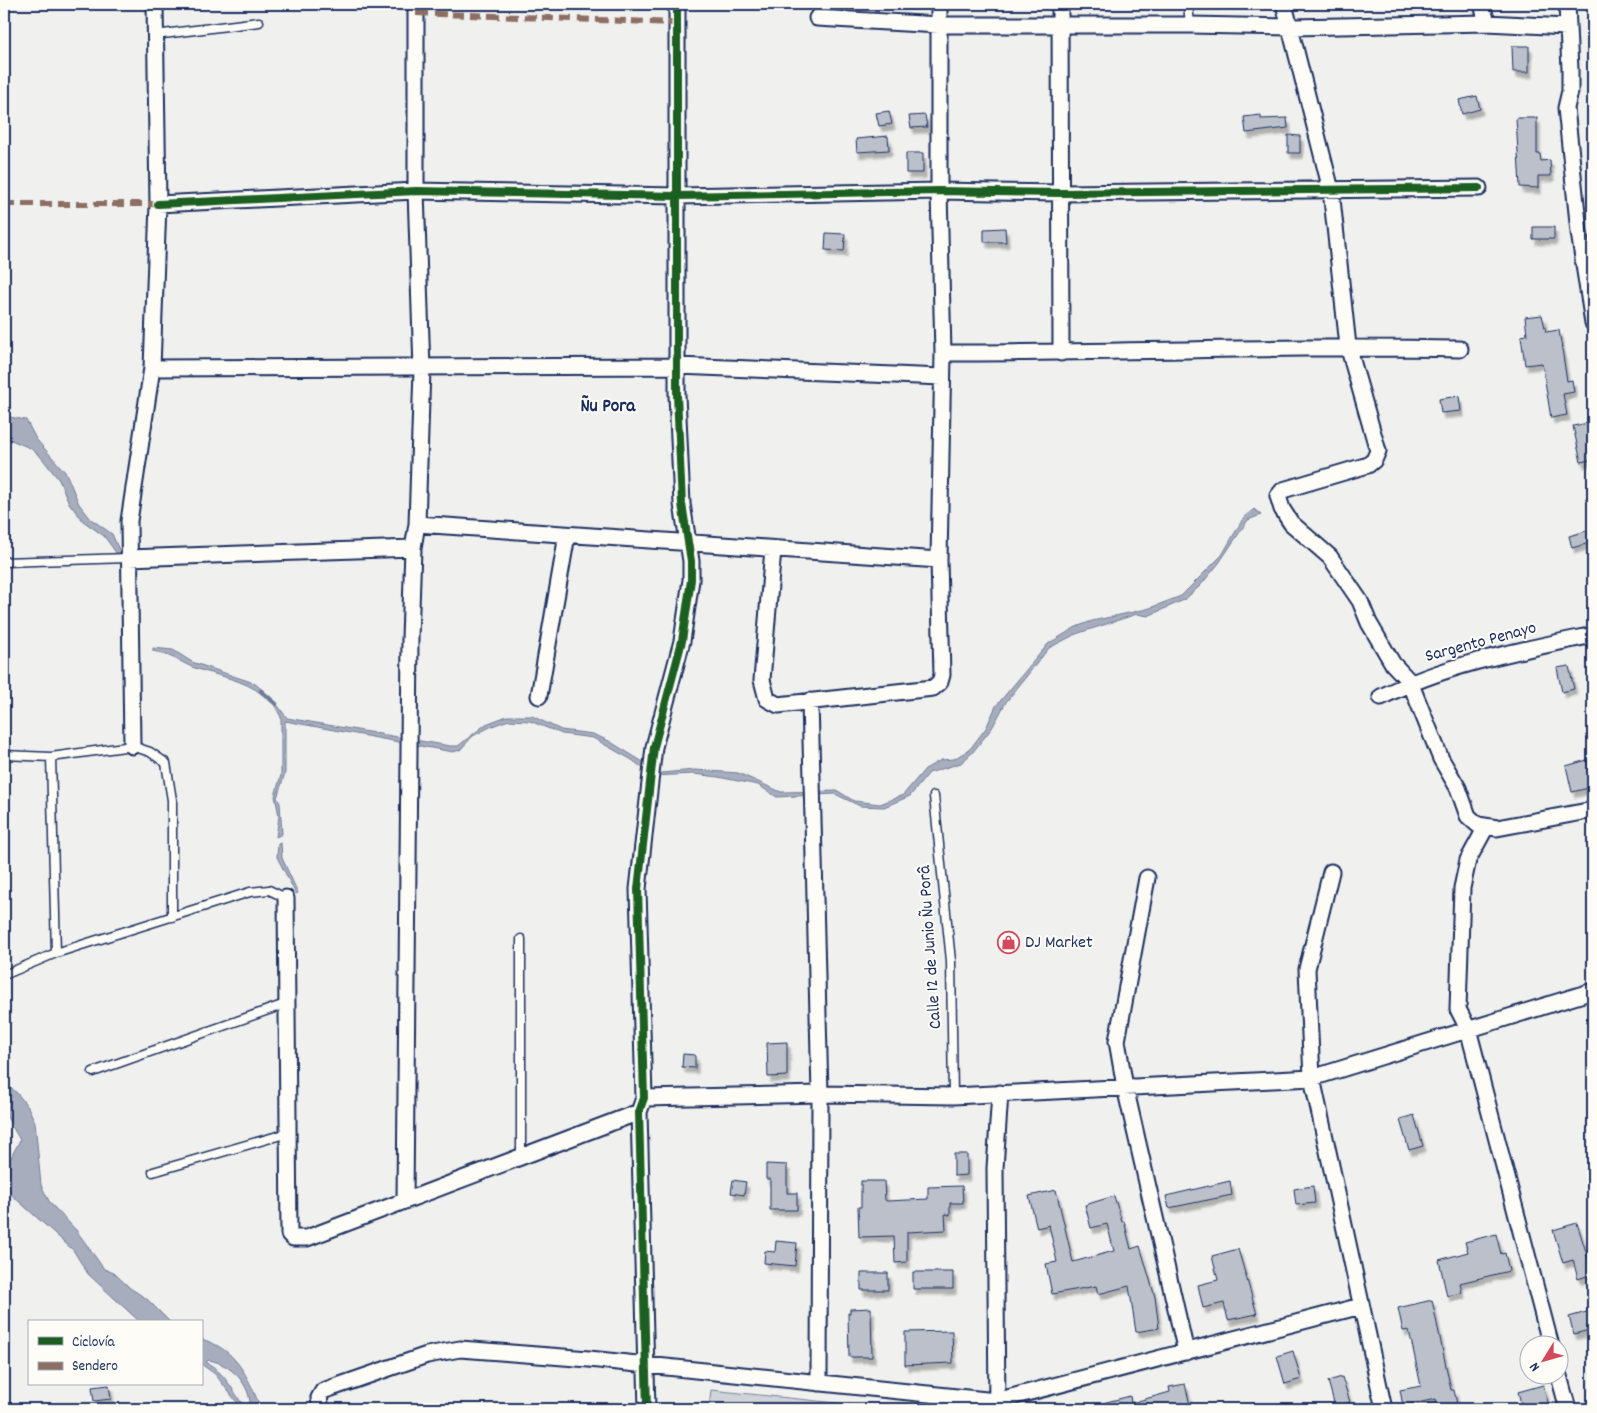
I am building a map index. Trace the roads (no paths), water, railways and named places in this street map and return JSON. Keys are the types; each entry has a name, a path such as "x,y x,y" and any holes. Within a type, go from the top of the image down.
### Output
{"street":[{"path":"132,746 129,521 152,368 158,204 155,4"},
{"path":"405,1202 410,638 413,548 417,524 422,369 416,191 416,4"},
{"path":"646,1409 638,889 654,747 682,641 690,589 691,561 682,504 676,395 678,366 677,4"},
{"path":"773,549 762,680 767,699 778,705 933,688 940,682 942,674 940,560 943,353 939,191 939,4"},
{"path":"1060,4 1058,25 1062,193 1060,353"},
{"path":"1284,4 1292,27 1331,190 1348,346 1378,451 1374,460 1368,466 1300,483 1283,490 1278,496 1282,509 1291,523 1330,557 1360,601 1368,623 1393,664 1410,682 1441,759 1458,788 1462,807 1468,816 1478,824 1497,828 1593,810"},
{"path":"1482,4 1487,23"},
{"path":"1571,4 1566,27 1570,70 1570,91 1566,108 1578,232 1593,323"},
{"path":"816,18 939,24 1292,27 1487,23 1566,27"},
{"path":"158,204 416,191 677,196 939,191 1062,193 1479,188"},
{"path":"943,353 1060,353 1348,346 1460,349"},
{"path":"152,368 422,369 678,366 942,377"},
{"path":"417,524 940,560"},
{"path":"539,696 568,535"},
{"path":"128,558 413,548"},
{"name":"Sargento Penayo","path":"1381,697 1410,682 1522,650 1593,635"},
{"path":"810,701 820,1094 819,1383"},
{"path":"1486,827 1468,860 1462,888 1458,1009 1468,1029 1549,1336"},
{"path":"1331,872 1308,969 1312,1078 1384,1409"},
{"path":"1147,878 1117,1041 1125,1087 1186,1352"},
{"path":"286,898 289,1234 293,1238 307,1238 521,1159 642,1105 820,1094 953,1096 1312,1078 1593,990"},
{"path":"997,1405 995,1168 1000,1093"},
{"path":"321,1409 319,1398 323,1390 441,1351 460,1349 509,1351 819,1383 997,1405 1186,1352 1361,1306"},
{"path":"1562,1386 1568,1409"}],"lane":[{"path":"1188,4 1190,25"},
{"path":"155,35 259,22"},
{"path":"4,562 128,558"},
{"path":"4,755 51,757 132,746 150,752 166,763 172,800 172,917"},
{"path":"51,757 56,953"},
{"name":"Calle 12 de Junio Ñu Porâ","path":"934,796 951,961 953,1096"},
{"path":"4,975 56,953 250,892 269,890 286,898"},
{"path":"521,939 521,1159"},
{"path":"92,1072 288,1003"},
{"path":"152,1172 288,1133"}],"water":[{"path":"4,416 26,420 36,439 66,473 79,504 91,519 112,534 120,552 117,554 104,536 83,521 69,503 59,480 41,457 30,448 4,437"},
{"path":"1254,509 1261,515 1248,520 1219,563 1200,586 1184,600 1148,616 1137,614 1076,634 1049,648 1006,702 992,728 972,753 961,763 929,773 910,796 884,807 860,806 835,794 777,797 758,785 718,777 694,774 653,776 632,760 593,738 562,734 530,721 509,720 492,726 473,736 460,750 453,752 285,721 285,773 277,798 280,803 282,834 276,837 279,816 275,796 281,775 281,717 272,701 273,699 287,718 450,746 458,746 486,724 507,716 532,716 561,730 593,734 609,741 661,773 695,770 738,773 781,792 838,791 854,801 880,804 903,795 925,769 941,760 954,759 970,749 986,728 996,706 1048,644 1076,627 1092,621 1147,609 1181,596 1222,555 1244,517"},
{"path":"153,648 173,650 192,662 254,683 265,692 263,695 247,685 192,667 153,651"},
{"path":"281,843 282,858 298,893 296,894 277,857 278,844"},
{"path":"4,1083 17,1093 28,1107 35,1122 41,1185 50,1203 76,1230 104,1269 114,1273 130,1288 147,1299 168,1320 138,1320 88,1274 73,1250 5,1189 4,1171 20,1140 4,1112"},
{"path":"202,1339 224,1350 240,1366 261,1409 250,1409 242,1409 215,1374 202,1365","holes":["209,1360 225,1366 244,1384 250,1400 250,1409 244,1407 223,1376 206,1362"]}],"waterway":[{"path":"261,691 276,704"}],"place":[{"name":"DJ Market","path":"1009,943"}],"district":[{"name":"Ñu Pora","path":"608,407"}]}
